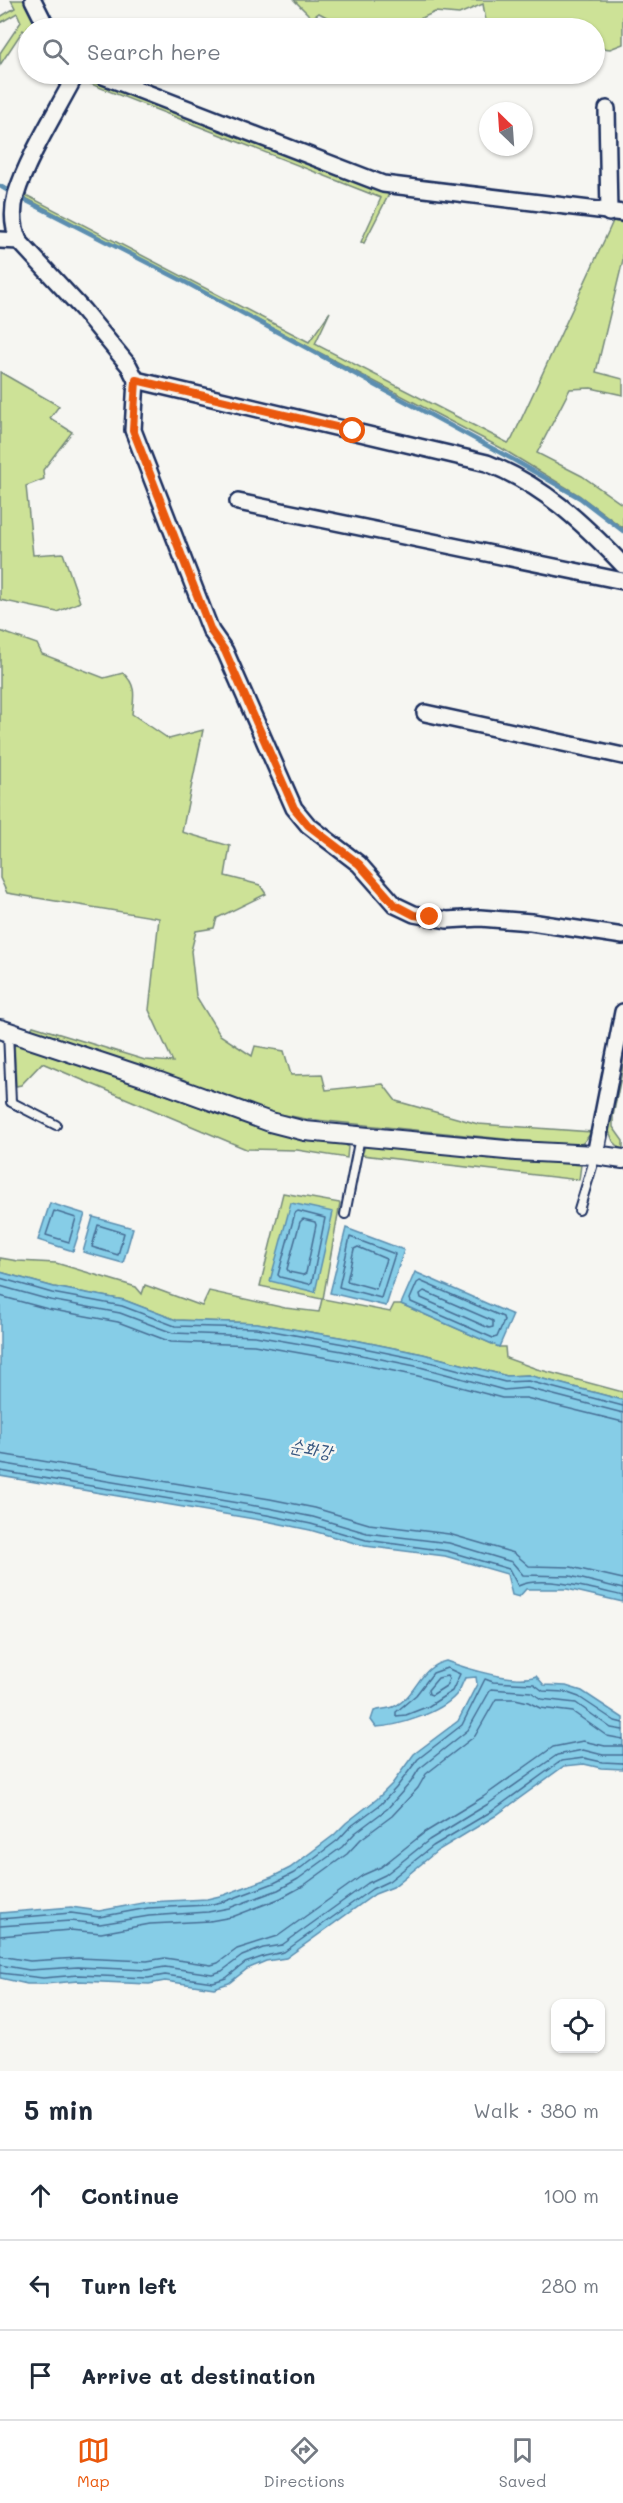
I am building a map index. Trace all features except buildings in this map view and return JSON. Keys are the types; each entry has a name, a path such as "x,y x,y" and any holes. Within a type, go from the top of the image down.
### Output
{"street":[{"path":"33,0 42,18"},
{"path":"71,84 27,169 16,196 14,230 19,241 129,366 136,380 133,430 211,631 225,651 294,808 308,825 359,864 395,905 414,915 447,920 480,918 531,922 623,936"},
{"path":"124,84 383,184 619,213 607,109"},
{"path":"0,240 19,241"},
{"path":"136,380 487,464 514,474 541,489 581,521 623,564"},
{"path":"238,502 623,581"},
{"path":"424,712 623,756"},
{"path":"595,1155 623,1012"},
{"path":"4,1030 160,1082 270,1122 305,1131 623,1159"}],"lane":[{"path":"4,1030 11,1102 56,1125"},
{"path":"345,1214 360,1137"},
{"path":"579,1210 595,1155"}],"green space":[{"path":"11,0 27,0 37,18 19,18 17,13 0,23 0,17 15,8"},
{"path":"294,0 623,0 623,44 610,49 605,48 605,18 485,18 483,4 459,14 435,12 422,18 328,18 319,13 312,18"},
{"path":"18,26 18,38 0,65 0,53"},
{"path":"76,84 82,84 75,88 22,193 309,342 330,312 315,344 508,443 512,439 613,221 623,223 623,260 596,372 623,379 623,395 591,388 570,389 537,453 582,476 623,505 623,528 579,495 501,448 18,194"},
{"path":"91,84 106,84 151,98 388,192 364,243 361,242 381,198"},
{"path":"0,372 59,406 50,418 72,432 43,470 44,479 26,486 33,555 63,553 80,602 57,612 0,600"},
{"path":"0,631 37,644 42,654 104,678 123,673 133,687 132,714 169,739 203,730 182,832 230,846 225,876 260,885 266,894 217,918 214,928 196,931 191,951 196,996 220,1035 252,1056 255,1046 284,1051 291,1075 322,1074 326,1090 383,1084 396,1101 478,1124 592,1132 583,1143 575,1146 306,1119 264,1111 31,1029 33,1026 145,1060 173,1062 149,1010 159,918 7,893 0,878"},
{"path":"623,1040 623,1067 613,1116 613,1127 623,1141 623,1151 613,1141 606,1124"},
{"path":"14,1041 259,1128 295,1137 345,1144 348,1147 347,1158 297,1150 246,1149 42,1063 21,1085 16,1086"},
{"path":"365,1146 581,1165 579,1180 362,1155"},
{"path":"283,1193 340,1203 323,1299 390,1312 394,1304 401,1304 499,1347 505,1347 506,1358 537,1369 623,1392 623,1400 528,1375 507,1376 423,1354 345,1338 257,1323 176,1320 124,1300 54,1287 0,1272 0,1258 56,1263 136,1287 142,1294 145,1285 202,1306 209,1291 285,1308 319,1312 322,1299 260,1286"}],"water":[{"path":"50,1203 85,1214 73,1251 38,1240"},
{"path":"291,1203 333,1212 315,1292 270,1281"},
{"path":"93,1217 133,1228 123,1263 83,1252"},
{"path":"346,1228 404,1250 386,1306 330,1293"},
{"name":"순화강","path":"0,1272 54,1287 124,1300 176,1320 257,1323 345,1338 423,1354 507,1376 528,1375 623,1400 623,1602 567,1589 526,1589 519,1597 512,1595 507,1574 445,1556 365,1546 310,1530 266,1521 0,1476"},
{"path":"415,1272 513,1315 499,1347 401,1304"},
{"path":"446,1661 505,1677 536,1676 544,1685 566,1686 582,1691 623,1718 623,1769 601,1768 584,1764 564,1766 495,1816 437,1851 393,1887 375,1894 286,1958 266,1961 247,1969 229,1983 214,1988 165,1981 149,1984 78,1981 27,1984 0,1978 0,1913 71,1907 99,1911 148,1902 207,1899 224,1895 290,1868 377,1799 392,1784 414,1754 458,1721 477,1684 476,1677 465,1678 449,1702 430,1713 396,1724 376,1727 371,1720 374,1711 391,1708 401,1702 429,1669"}],"waterway":[{"path":"0,186 10,192"},
{"path":"21,198 183,281 512,459 580,498 623,531"}],"route":[{"path":"353,431 136,380 133,430 211,631 225,651 294,808 317,833 359,864 381,892 395,905 414,915 430,917"}]}
